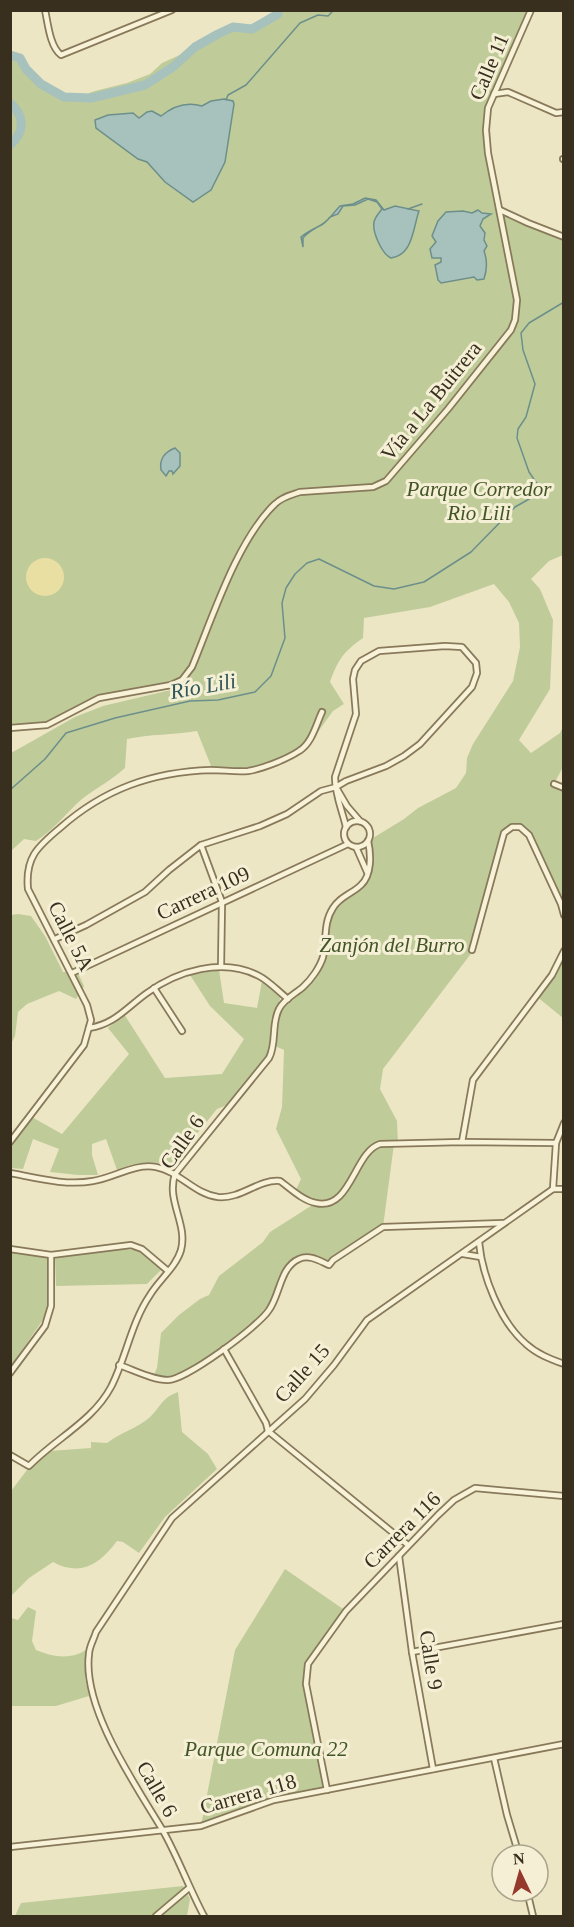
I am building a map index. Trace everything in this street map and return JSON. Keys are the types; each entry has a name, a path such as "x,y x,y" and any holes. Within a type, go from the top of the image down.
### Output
{"street":[{"path":"45,10 49,31 58,54 61,55 172,10"},
{"name":"Calle 11","path":"500,210 488,153 486,130 488,108 531,10"},
{"path":"500,80 508,92"},
{"path":"494,94 508,92 556,113 564,112"},
{"path":"500,210 564,237"},
{"name":"Vía a La Buitrera","path":"10,728 47,725 99,698 166,687 182,680 192,667 237,561 259,523 275,504 288,495 306,491 373,487 386,481 396,471 448,410 513,325 517,300 500,210"},
{"path":"55,939 86,926 145,892 201,845 260,826 287,814 321,791 336,787 386,766 404,756 420,744 472,687 477,673 476,663 462,647 445,646 379,651 361,661 355,670 353,679 356,714 336,771 336,787 346,827 344,836 348,844 356,847 368,841"},
{"name":"Calle 5A","path":"89,1028 91,1020 87,1005 28,889 27,874 30,858 42,843 69,819 96,799 128,784 156,776 210,770 259,769 298,752 308,744 322,712"},
{"path":"554,784 564,788"},
{"path":"336,787 347,807 369,829 368,841 371,856 367,872"},
{"path":"346,827 352,822 360,821"},
{"path":"472,950 504,832 512,827 520,827 529,835 564,915"},
{"name":"Carrera 109","path":"72,973 348,844"},
{"path":"201,845 222,902 221,967"},
{"path":"356,847 367,872"},
{"name":"Calle 6","path":"10,1455 29,1466 96,1408 111,1387 137,1319 150,1295 179,1255 183,1234 172,1193 175,1174 269,1058 272,1053 276,1018 280,1007 304,987 323,958 326,924 332,909 344,895 361,885 367,872"},
{"path":"462,1142 473,1080 552,975 564,951"},
{"path":"10,1142 84,1045 89,1028 111,1022 154,988 172,978 193,971 221,967 238,969 260,976 288,999"},
{"path":"154,988 182,1031"},
{"path":"564,1123 556,1143 553,1189 564,1189"},
{"path":"10,1173 81,1183 104,1179 138,1167 156,1167 175,1174 196,1189 217,1197 241,1194 264,1184 280,1181 309,1201 322,1204 339,1197 369,1150 374,1146 462,1142 556,1143"},
{"name":"Calle 15","path":"88,1676 89,1652 96,1632 172,1518 305,1399 334,1365 367,1320 553,1189"},
{"path":"119,1365 161,1380 179,1379 224,1349 270,1309 288,1267 299,1259 311,1257 329,1265 383,1227 504,1223"},
{"path":"480,1242 481,1257 499,1309 521,1339 547,1359 564,1364"},
{"path":"10,1249 51,1255 131,1245 142,1249 168,1270"},
{"path":"463,1254 481,1257"},
{"path":"10,1373 45,1326 51,1306 51,1255"},
{"path":"224,1349 267,1423 268,1431 408,1545"},
{"name":"Carrera 116","path":"327,1790 306,1684 306,1672 308,1664 346,1611 454,1500 475,1488 564,1496"},
{"name":"Calle 9","path":"399,1556 412,1652 433,1769"},
{"path":"412,1652 564,1624"},
{"name":"Calle 6","path":"88,1676 93,1701 102,1722 136,1787 163,1831 204,1917"},
{"name":"Carrera 118","path":"10,1847 201,1826 273,1800 564,1744"},
{"path":"494,1758 515,1843"},
{"path":"156,1917 189,1888"}],"green space":[{"path":"278,11 531,11 488,108 486,130 500,209 563,237 563,555 549,561 531,579 540,589 553,620 550,689 519,740 531,753 560,733 563,727 563,767 554,784 563,788 563,915 529,835 521,827 512,827 504,833 473,951 383,1069 380,1089 397,1121 398,1144 394,1144 383,1227 329,1265 311,1257 299,1259 288,1267 270,1309 224,1349 179,1379 153,1377 157,1368 161,1333 179,1315 209,1295 219,1276 263,1242 270,1232 314,1204 295,1192 301,1179 276,1129 282,1107 284,1050 273,1045 280,1007 304,986 323,958 332,909 357,887 366,874 368,841 418,808 456,788 466,773 467,758 473,744 513,681 520,647 519,623 509,602 494,584 430,607 364,618 363,638 342,657 330,682 344,704 333,711 307,747 267,765 213,771 197,731 127,739 125,768 82,799 42,837 36,841 24,839 11,851 11,753 75,717 103,706 179,688 177,683 108,696 47,725 11,728 11,55 20,58 32,76 46,88 64,95 85,98 89,93 150,74 162,63 233,27 252,29 278,14"},
{"path":"11,915 31,916 45,936 63,972 77,971 84,986 76,999 59,991 27,1004 18,1012 15,1036 11,1044"},
{"path":"563,951 563,1018 536,996 552,975"},
{"path":"219,970 224,1003 257,1008 262,981 281,996 274,1017 269,1053 227,1105 217,1109 191,1141 187,1138 173,1154 177,1161 174,1165 144,1163 117,1170 106,1139 92,1144 92,1155 98,1175 50,1172 59,1149 33,1139 23,1169 11,1168 10,1147 30,1116 62,1134 129,1054 108,1028 124,1014 165,1078 222,1074 244,1039 210,1006 190,975"},
{"path":"120,1249 138,1250 161,1270 147,1284 56,1286 55,1257"},
{"path":"11,1251 47,1258 49,1287 47,1314 11,1366"},
{"path":"178,1392 182,1432 208,1454 217,1469 165,1517 139,1553 123,1542 117,1541 104,1556 89,1566 72,1568 53,1562 29,1578 11,1596 11,1491 27,1470 49,1451 91,1448 91,1442 107,1443 144,1422 165,1400"},
{"name":"Parque Comuna 22","path":"285,1569 346,1611 308,1664 306,1672 327,1790 274,1800 201,1826 235,1650"},
{"path":"28,1607 36,1611 32,1641 36,1650 68,1656 86,1650 85,1678 89,1696 56,1706 11,1706 11,1618 18,1620"},
{"path":"183,1886 190,1899 187,1916 15,1916 21,1903"}],"sand":[{"path":"45,558 59,563 64,577 59,591 45,596 31,591 26,577 31,563"}],"water":[{"path":"224,99 233,101 234,104 225,162 211,190 193,202 165,182 147,162 138,159 96,128 95,120 108,115 133,113 139,118 152,111 161,116 180,106 190,104 202,106 211,101"},
{"path":"365,198 376,200 384,210 395,206 419,211 408,246 404,252 391,258 376,237 375,220 382,209 377,202 368,199 355,205 343,206 338,214 331,217 340,206 353,204"},
{"path":"478,210 491,214 483,219 480,226 485,233 484,240 487,246 484,251 486,272 484,279 477,280 474,277 441,283 438,280 435,265 441,262 441,258 432,258 430,249 436,242 432,236 438,221 446,212 472,213"},
{"path":"321,225 303,238 303,247 301,237"},
{"path":"175,448 180,453 180,466 173,474 169,471 166,476 161,470 162,459 168,451"}],"waterway":[{"path":"10,55 20,58 26,69 41,84 64,97 91,98 145,85 173,67 195,47 218,34 233,27 252,29 278,14 278,10"},
{"path":"226,100 228,95 246,85 300,23 318,15 328,16 334,10"},
{"path":"10,103 21,119 21,129 10,145"},
{"path":"408,209 422,204"},
{"name":"Río Lili","path":"10,790 45,759 66,733 115,718 190,701 218,700 255,692 271,676 285,638 282,603 286,588 295,574 307,563 319,559 374,586 394,589 424,582 471,552 515,507 538,494 540,488 529,472 517,438 518,429 526,417 535,384 523,350 521,333 529,323 564,302"}],"park label":[{"name":"Parque Corredor Rio Lili","path":"479,501"},
{"name":"Zanjón del Burro","path":"392,945"}]}
